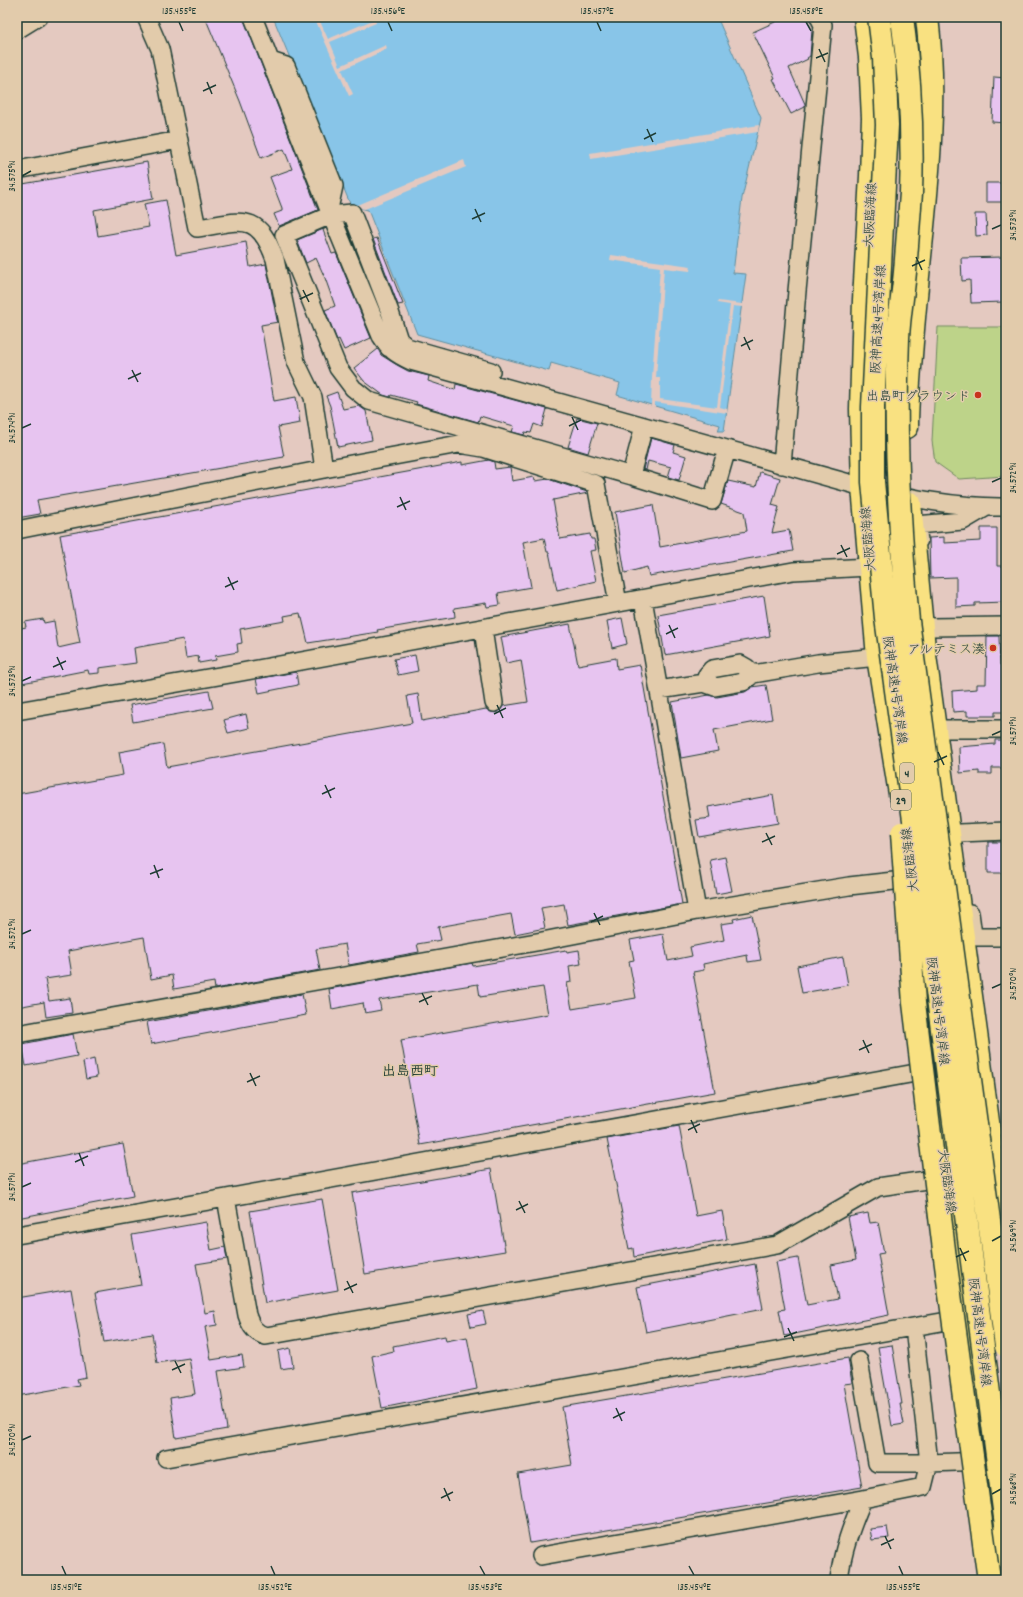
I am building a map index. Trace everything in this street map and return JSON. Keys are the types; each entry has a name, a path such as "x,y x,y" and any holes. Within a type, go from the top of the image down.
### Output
{"main road":[{"name":"大阪臨海線","path":"865,17 870,57 873,118 864,300 861,409 862,487 869,567 878,657 910,855 923,996 932,1070 1003,1580"},
{"name":"阪神高速4号湾岸線","path":"879,17 884,58 886,125 873,407 873,482 886,618 928,921 1006,1525"},
{"name":"阪神高速4号湾岸線","path":"902,17 907,56 911,120 910,193 905,272 898,337 896,412 897,474 901,547 908,621 1006,1346"},
{"path":"926,17 930,45 932,106 907,406 909,498 914,562 925,656 1006,1255"},
{"path":"886,618 886,653 914,1003 945,1258 989,1580"}],"street":[{"path":"17,30 38,17"},
{"path":"146,17 160,49 197,228 242,222 252,224 261,230 270,243 276,259 296,362 313,397 324,469"},
{"path":"253,17 381,336 394,344 407,346 726,444 782,465 862,487 909,498 985,508 1006,507"},
{"path":"782,465 797,291 823,25 819,17"},
{"path":"17,170 179,140"},
{"path":"330,212 284,235 338,368 352,388 369,401 631,475 712,501 726,444"},
{"path":"394,344 398,355 411,361 644,426 726,444"},
{"path":"631,475 644,426"},
{"path":"17,530 324,469 459,444 483,448 596,484 618,603"},
{"path":"985,508 963,521 916,525 932,627 973,934 977,937 1006,937"},
{"path":"17,711 794,572 869,567"},
{"path":"643,599 697,911"},
{"path":"932,627 1006,626"},
{"path":"482,629 494,703"},
{"path":"658,690 704,683 707,675 712,669 740,664 753,674 818,663 878,657"},
{"path":"945,729 1006,728"},
{"path":"960,833 1006,831"},
{"path":"17,1034 542,941 697,911 849,886 912,879"},
{"path":"17,1235 932,1070"},
{"path":"226,1198 247,1316 251,1326 258,1334 266,1336 777,1245 878,1187 947,1177"},
{"path":"166,1458 966,1317"},
{"path":"541,1556 923,1487 929,1463 914,1327"},
{"path":"860,1361 877,1463 986,1461"},
{"path":"839,1580 844,1548 863,1499"}],"green space":[{"path":"938,327 1006,327 1006,476 959,479 935,462 932,441"}],"water":[{"path":"273,17 717,17 761,118 742,198 733,273 746,274 724,431 718,431 720,425 617,395 620,383 551,363 549,371 417,334 368,210 351,206"}],"pier":[{"path":"314,17 318,17 328,39 375,19 376,23 330,42 340,66 386,45 387,49 342,70 353,94 349,96"},
{"path":"759,125 758,132 591,159 590,153"},
{"path":"464,160 466,167 365,209 353,207"},
{"path":"611,255 691,266 690,271 664,268 656,378 660,378 660,399 717,407 730,305 717,303 718,301 742,304 742,307 733,306 720,407 727,409 727,413 655,402 655,407 651,406 660,267 610,260"}],"building":[{"path":"205,17 243,17 318,210 279,226 274,214 282,211 282,208 270,177 292,169 284,149 261,158 240,101"},
{"path":"786,17 806,17 812,30 810,56 807,58 808,59 789,68 805,104 805,107 791,114 773,79 775,78 753,32"},
{"path":"994,77 1006,78 1006,123 992,122"},
{"path":"147,162 153,199 94,210 98,236 149,227 144,204 166,200 176,255 246,242 250,267 266,264 278,322 261,325 274,401 296,397 300,423 278,427 284,457 37,500 40,514 17,518 17,185"},
{"path":"986,183 1003,183 1003,202 986,202"},
{"path":"975,214 986,214 987,235 976,236"},
{"path":"326,228 323,230 332,254 336,253 371,338 344,350 339,339 337,340 325,310 335,306 325,278 316,258 306,263 297,240"},
{"path":"377,238 403,304 398,305 373,239"},
{"path":"1003,257 1004,302 971,303 970,280 962,281 961,258"},
{"path":"378,349 381,355 408,371 429,376 428,381 455,390 456,384 547,409 542,427 534,424 531,433 525,432 524,435 512,432 514,426 480,416 478,422 416,404 417,402 391,395 390,397 383,395 364,381 354,368"},
{"path":"337,392 343,409 359,406 366,411 372,440 338,447 330,406 326,396"},
{"path":"577,418 597,423 588,453 568,447"},
{"path":"651,438 675,445 673,452 686,456 679,480 668,477 671,467 648,461 646,470 643,469"},
{"path":"489,460 494,462 495,469 510,467 512,481 534,477 535,481 548,479 588,493 553,500 560,539 590,534 591,539 594,539 596,550 590,551 596,581 557,590 549,552 547,552 544,538 523,542 531,587 498,593 500,605 487,607 486,603 454,608 455,617 377,630 378,632 308,643 300,613 284,616 285,621 240,629 242,643 237,644 238,652 215,656 216,660 199,663 198,656 186,658 183,639 134,648 136,663 99,668 99,673 89,674 88,670 17,684 17,629 26,627 25,622 43,619 44,623 54,621 58,648 80,643 60,535 462,462 462,465"},
{"path":"760,472 780,478 772,505 779,507 772,533 789,530 793,551 649,576 647,567 625,573 615,512 653,505 660,547 747,531 744,512 721,504 728,481 756,487"},
{"path":"981,528 997,528 997,566 1006,566 1006,602 975,603 975,606 956,607 956,577 930,578 929,538 944,537 944,543 981,541"},
{"path":"764,596 770,636 665,655 658,615"},
{"path":"622,618 627,644 612,648 607,621"},
{"path":"570,624 578,665 616,658 617,669 640,665 682,904 568,925 564,904 541,908 545,928 515,934 511,914 438,927 441,940 417,944 419,952 349,965 345,944 316,949 320,970 215,989 214,982 174,989 172,975 151,979 144,937 68,951 72,975 45,979 49,1001 70,998 72,1013 46,1017 44,1002 17,1007 17,794 123,775 119,752 163,744 167,767 412,723 407,696 418,694 422,721 486,709 496,713 500,711 503,706 528,702 521,660 506,663 501,637"},
{"path":"987,636 999,636 1000,665 1004,665 1006,683 1006,712 995,712 995,716 967,716 967,711 953,712 952,691 977,689 977,684 986,684"},
{"path":"415,655 418,671 398,675 394,659"},
{"path":"296,672 298,685 259,693 256,679"},
{"path":"766,685 772,719 714,730 718,751 681,758 672,702 709,695 717,697 745,692 752,687"},
{"path":"209,691 213,708 133,722 130,705"},
{"path":"246,714 249,728 228,733 224,720"},
{"path":"995,740 1006,740 1006,768 992,768 992,774 979,774 979,771 960,773 959,747 995,744"},
{"path":"773,795 778,823 699,837 696,820 710,818 708,807"},
{"path":"988,842 1006,842 1006,873 988,873"},
{"path":"725,857 732,891 716,894 710,860"},
{"path":"752,915 761,960 748,962 747,955 703,964 704,970 693,972 715,1092 420,1145 401,1040 548,1014 543,987 480,997 478,984 379,1000 381,1010 365,1013 363,1003 332,1009 329,989 472,963 473,966 566,950 567,952 579,950 581,964 569,966 571,982 567,983 572,1009 636,998 629,961 634,960 630,940 663,934 668,961 692,956 690,947 724,940 721,924 734,922 733,919"},
{"path":"843,957 848,985 802,993 797,966"},
{"path":"302,994 306,1015 151,1044 147,1022"},
{"path":"73,1034 77,1056 26,1066 22,1044"},
{"path":"94,1059 97,1077 86,1079 83,1062"},
{"path":"679,1126 696,1216 722,1211 727,1239 634,1257 633,1248 629,1249 607,1139"},
{"path":"123,1144 133,1196 17,1218 17,1164"},
{"path":"491,1169 505,1251 365,1274 352,1193"},
{"path":"322,1199 338,1290 265,1303 250,1211"},
{"path":"868,1213 870,1223 878,1222 884,1253 878,1254 889,1315 784,1336 779,1310 785,1309 776,1262 798,1258 807,1305 838,1299 831,1265 856,1260 848,1217"},
{"path":"206,1222 211,1250 225,1247 227,1259 196,1264 205,1313 215,1311 217,1325 205,1327 211,1360 242,1355 244,1367 218,1371 227,1429 176,1438 170,1398 195,1394 189,1358 157,1363 152,1334 104,1342 95,1293 141,1285 132,1235"},
{"path":"755,1264 763,1309 646,1332 637,1287"},
{"path":"71,1289 86,1377 77,1379 79,1385 17,1396 17,1298"},
{"path":"483,1311 486,1324 471,1327 468,1314"},
{"path":"445,1336 446,1341 467,1337 477,1389 382,1408 372,1356 394,1351 393,1346"},
{"path":"892,1345 904,1424 892,1426 878,1347"},
{"path":"290,1348 293,1367 281,1369 278,1351"},
{"path":"848,1358 852,1383 844,1384 862,1487 530,1543 518,1474 572,1465 562,1407"},
{"path":"887,1527 889,1538 872,1540 870,1529"}],"place":[{"name":"出島町グラウンド","path":"978,395"},
{"name":"アルテミス湊","path":"993,648"}],"district":[{"name":"出島西町","path":"410,1070"}]}
